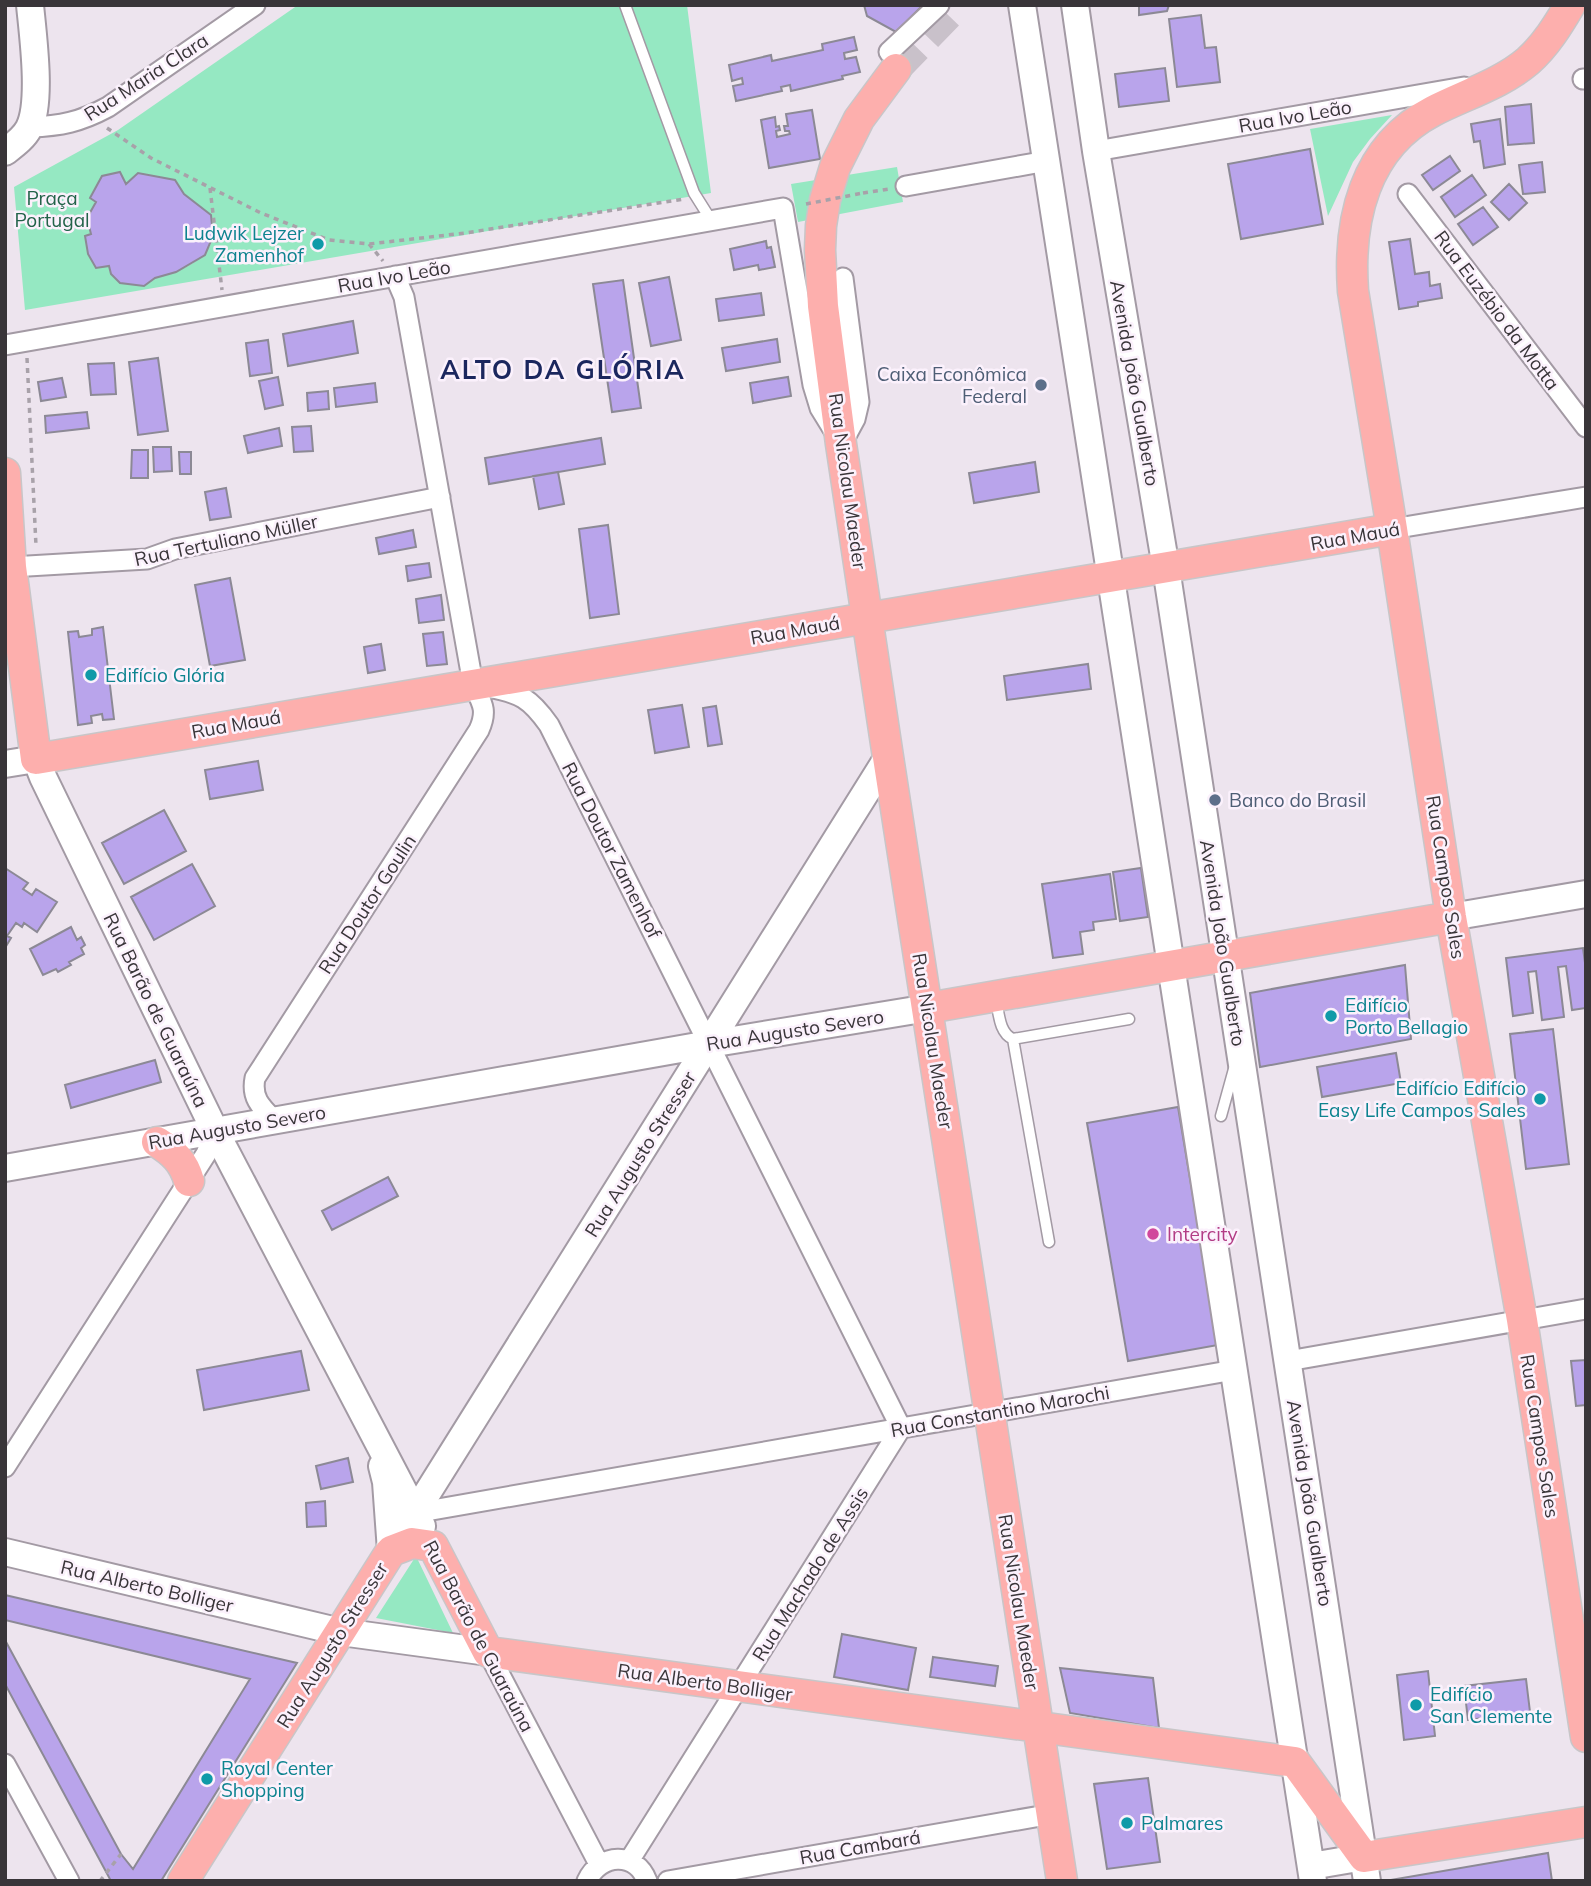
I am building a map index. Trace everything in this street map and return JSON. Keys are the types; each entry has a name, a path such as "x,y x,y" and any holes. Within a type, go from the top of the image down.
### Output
{"main road":[{"name":"Rua Campos Sales","path":"1570,5 1551,36 1515,70 1414,122 1379,159 1362,195 1356,216 1351,258 1353,292 1451,917 1522,1320 1586,1737"},
{"name":"Rua Nicolau Maeder","path":"893,60 846,142 816,202 821,226 821,275 841,444 1062,1881"},
{"path":"5,473 24,567 36,759"},
{"name":"Rua Mauá","path":"36,759 1392,529"},
{"name":"Rua Augusto Severo","path":"928,1008 1451,917"},
{"path":"157,1142 180,1160 189,1181"},
{"name":"Rua Augusto Stresser","path":"183,1881 391,1551 412,1543 433,1546"},
{"name":"Rua Barão de Guaraúna","path":"433,1546 488,1652"},
{"name":"Rua Alberto Bolliger","path":"488,1652 1295,1762"},
{"path":"1295,1762 1366,1869 1586,1822"}],"street":[{"path":"5,152 20,140 30,127 35,89 30,5"},
{"name":"Rua Maria Clara","path":"30,127 54,127 74,123 108,107 255,5"},
{"path":"893,60 939,5"},
{"path":"1022,5 1312,1873 1366,1869"},
{"name":"Avenida João Gualberto","path":"1075,5 1096,151 1166,568 1366,1869"},
{"name":"Rua Ivo Leão","path":"1096,151 1495,81"},
{"path":"906,186 1047,161"},
{"name":"Rua Euzébio da Motta","path":"1408,194 1586,426"},
{"name":"Rua Ivo Leão","path":"5,345 783,208 813,385 820,408 841,444"},
{"path":"395,276 404,297 473,684"},
{"path":"841,444 855,419 859,402 843,278"},
{"name":"Rua Tertuliano Müller","path":"24,567 147,559 175,549 440,497"},
{"name":"Rua Mauá","path":"1392,529 1586,497"},
{"name":"Rua Doutor Zamenhof","path":"473,684 509,691 526,698 539,710 549,725 901,1428"},
{"name":"Rua Doutor Goulin","path":"274,1120 255,1097 255,1078 479,730 484,718 484,707 473,684"},
{"name":"Rua Augusto Stresser","path":"391,1551 888,757"},
{"name":"Rua Mauá","path":"5,764 36,759"},
{"name":"Rua Barão de Guaraúna","path":"36,759 215,1131 433,1546"},
{"name":"Rua Augusto Severo","path":"1451,917 1586,894"},
{"name":"Rua Augusto Severo","path":"5,1168 928,1008"},
{"path":"5,1467 206,1154 215,1131"},
{"path":"1288,1361 1586,1309"},
{"name":"Rua Constantino Marochi","path":"415,1513 1234,1370"},
{"name":"Rua Barão de Guaraúna","path":"360,1407 386,1482 391,1551"},
{"name":"Rua Machado de Assis","path":"629,1861 901,1428"},
{"name":"Rua Alberto Bolliger","path":"5,1552 341,1632 488,1652"},
{"path":"436,1645 460,1638 472,1622"},
{"name":"Rua Barão de Guaraúna","path":"488,1652 599,1864"},
{"path":"5,1763 69,1881"},
{"name":"Rua Cambará","path":"668,1881 1052,1814"},
{"path":"587,1881 599,1864 615,1859 629,1861 639,1868 647,1881"}],"lane":[{"path":"625,5 696,197 711,220"},
{"path":"995,996 1003,1030 1006,1036 1013,1039 1129,1019"},
{"path":"1013,1039 1049,1242"},
{"path":"1221,1116 1240,1049"}],"path":[{"path":"90,116 151,158 261,213 329,240 369,244 465,233 696,197"},
{"path":"816,202 906,186"},
{"path":"210,188 224,306"},
{"path":"24,567 26,342"},
{"path":"100,1881 121,1854"}],"green space":[{"name":"Praça Portugal","path":"298,5 687,5 711,193 25,310 14,187 118,130","holes":["120,172 126,184 138,173 175,180 184,194 211,215 213,237 208,249 199,259 175,272 120,283 111,274 109,266 96,268 88,254 85,237 91,234 87,218 96,202 90,197 102,176"]},
{"path":"1392,115 1353,162 1328,216 1310,129"},
{"path":"897,167 903,202 798,222 791,184"},
{"path":"416,1556 453,1633 376,1618"}],"building":[{"path":"864,5 923,5 896,32 867,16"},
{"path":"1139,5 1169,5 1167,11 1139,15"},
{"path":"1201,15 1205,48 1216,47 1220,82 1177,87 1169,19"},
{"path":"854,37 857,50 844,53 845,59 856,57 860,72 842,76 843,79 791,91 790,85 781,87 782,91 736,101 733,86 743,84 742,78 732,81 729,65 771,55 772,61 823,50 822,44"},
{"path":"1165,68 1169,101 1119,107 1115,74"},
{"path":"1531,104 1534,143 1508,145 1505,107"},
{"path":"812,110 820,159 769,168 761,120 775,117 776,127 779,126 780,130 776,131 777,137 790,134 785,131 784,126 788,126 786,114"},
{"path":"1500,119 1505,164 1484,168 1480,141 1474,142 1471,124"},
{"path":"1310,149 1323,224 1241,239 1228,164"},
{"path":"1450,156 1460,171 1433,190 1422,175"},
{"path":"1542,162 1545,192 1523,194 1519,165"},
{"path":"120,172 126,184 138,173 175,180 184,194 211,215 213,236 205,255 176,272 155,278 144,286 120,283 111,274 109,266 96,268 88,254 85,236 91,234 87,218 96,202 90,198 102,176"},
{"path":"1472,175 1486,195 1455,217 1441,197"},
{"path":"1509,184 1527,203 1509,220 1491,202"},
{"path":"1483,207 1498,227 1473,245 1458,224"},
{"path":"1410,239 1415,274 1429,272 1430,286 1440,284 1442,298 1399,309 1389,242"},
{"path":"766,241 767,248 771,247 775,267 759,270 758,265 734,270 730,249"},
{"path":"669,277 681,340 651,346 639,283"},
{"path":"623,280 641,408 612,412 593,284"},
{"path":"761,293 764,315 719,321 716,299"},
{"path":"353,321 358,353 288,366 283,334"},
{"path":"777,339 780,362 726,371 722,348"},
{"path":"268,340 272,373 250,376 246,343"},
{"path":"158,358 168,431 138,435 129,362"},
{"path":"114,363 116,394 91,395 88,364"},
{"path":"278,377 283,405 265,409 259,381"},
{"path":"788,377 791,396 753,403 750,383"},
{"path":"62,378 66,397 41,401 38,382"},
{"path":"375,383 377,402 336,407 334,388"},
{"path":"328,391 329,409 308,411 307,393"},
{"path":"87,412 89,428 46,433 45,416"},
{"path":"311,426 313,451 294,452 292,427"},
{"path":"279,428 282,446 248,453 244,436"},
{"path":"601,438 605,464 489,484 485,458"},
{"path":"153,447 171,447 172,471 154,472"},
{"path":"132,450 148,450 148,478 131,478"},
{"path":"179,452 191,452 191,474 180,474"},
{"path":"1035,462 1039,492 974,503 969,473"},
{"path":"558,472 564,504 539,509 533,476"},
{"path":"226,488 231,517 210,520 205,492"},
{"path":"608,525 619,614 590,618 579,529"},
{"path":"413,530 416,547 379,554 376,538"},
{"path":"429,563 431,577 408,581 406,566"},
{"path":"230,578 245,660 210,666 195,585"},
{"path":"441,595 444,620 419,623 416,599"},
{"name":"Edifício Glória","path":"103,627 114,719 103,720 102,714 91,716 92,723 78,725 68,632 78,631 79,637 92,635 92,629"},
{"path":"443,632 447,664 427,666 423,634"},
{"path":"381,644 385,670 368,673 364,647"},
{"path":"1088,664 1091,689 1007,700 1004,676"},
{"path":"682,705 689,747 655,753 648,710"},
{"path":"716,706 722,744 708,746 703,708"},
{"path":"258,761 263,790 210,799 205,770"},
{"path":"164,810 186,851 124,884 102,843"},
{"path":"192,864 215,906 154,940 131,897"},
{"path":"5,868 28,883 23,889 32,895 36,889 57,902 37,932 24,923 22,927 16,923 7,936 11,938 5,948"},
{"path":"1141,868 1148,917 1120,921 1113,872"},
{"path":"1110,874 1116,919 1093,922 1094,930 1080,932 1083,954 1053,958 1042,884"},
{"path":"71,927 77,940 81,937 85,945 81,948 84,954 58,972 56,969 43,975 30,949"},
{"path":"1583,948 1586,1008 1572,1010 1566,966 1558,967 1564,1017 1542,1020 1536,971 1528,972 1533,1013 1513,1016 1506,958"},
{"name":"Edifício Porto Bellagio","path":"1405,965 1411,1039 1260,1067 1250,993"},
{"name":"Edifício Edifício Easy Life Campos Sales","path":"1553,1029 1569,1164 1526,1169 1510,1034"},
{"path":"1396,1053 1401,1083 1322,1097 1317,1067"},
{"path":"155,1060 161,1082 71,1108 65,1085"},
{"name":"Intercity","path":"1178,1107 1218,1345 1128,1361 1087,1123"},
{"path":"388,1177 398,1196 332,1230 322,1211"},
{"path":"301,1351 309,1390 204,1410 197,1370"},
{"path":"1586,1360 1586,1405 1576,1406 1571,1361"},
{"path":"348,1458 353,1482 321,1489 316,1466"},
{"path":"325,1501 326,1526 307,1527 306,1503"},
{"name":"Royal Center Shopping","path":"5,1595 297,1663 161,1881 111,1881 5,1684 5,1640 121,1854 133,1869 250,1679 5,1620"},
{"path":"842,1634 916,1648 908,1690 834,1677"},
{"path":"933,1657 998,1666 995,1686 930,1677"},
{"path":"1060,1668 1153,1678 1159,1728 1070,1713"},
{"name":"Edifício San Clemente","path":"1428,1671 1435,1736 1404,1740 1397,1675"},
{"path":"1526,1679 1530,1712 1468,1720 1464,1686"},
{"name":"Palmares","path":"1148,1778 1160,1862 1107,1869 1094,1784"},
{"path":"1548,1853 1552,1881 1385,1881"}],"tunnel":[{"path":"896,69 958,5"}],"place":[{"name":"Ludwik Lejzer Zamenhof","path":"318,244"},
{"name":"Caixa Econômica Federal","path":"1041,385"},
{"name":"Edifício Glória","path":"91,675"},
{"name":"Banco do Brasil","path":"1215,800"},
{"name":"Edifício Porto Bellagio","path":"1331,1016"},
{"name":"Edifício Edifício Easy Life Campos Sales","path":"1540,1099"},
{"name":"Intercity","path":"1153,1234"},
{"name":"Edifício San Clemente","path":"1416,1705"},
{"name":"Royal Center Shopping","path":"207,1779"},
{"name":"Palmares","path":"1127,1823"}],"district":[{"name":"ALTO DA GLÓRIA","path":"563,369"}]}
